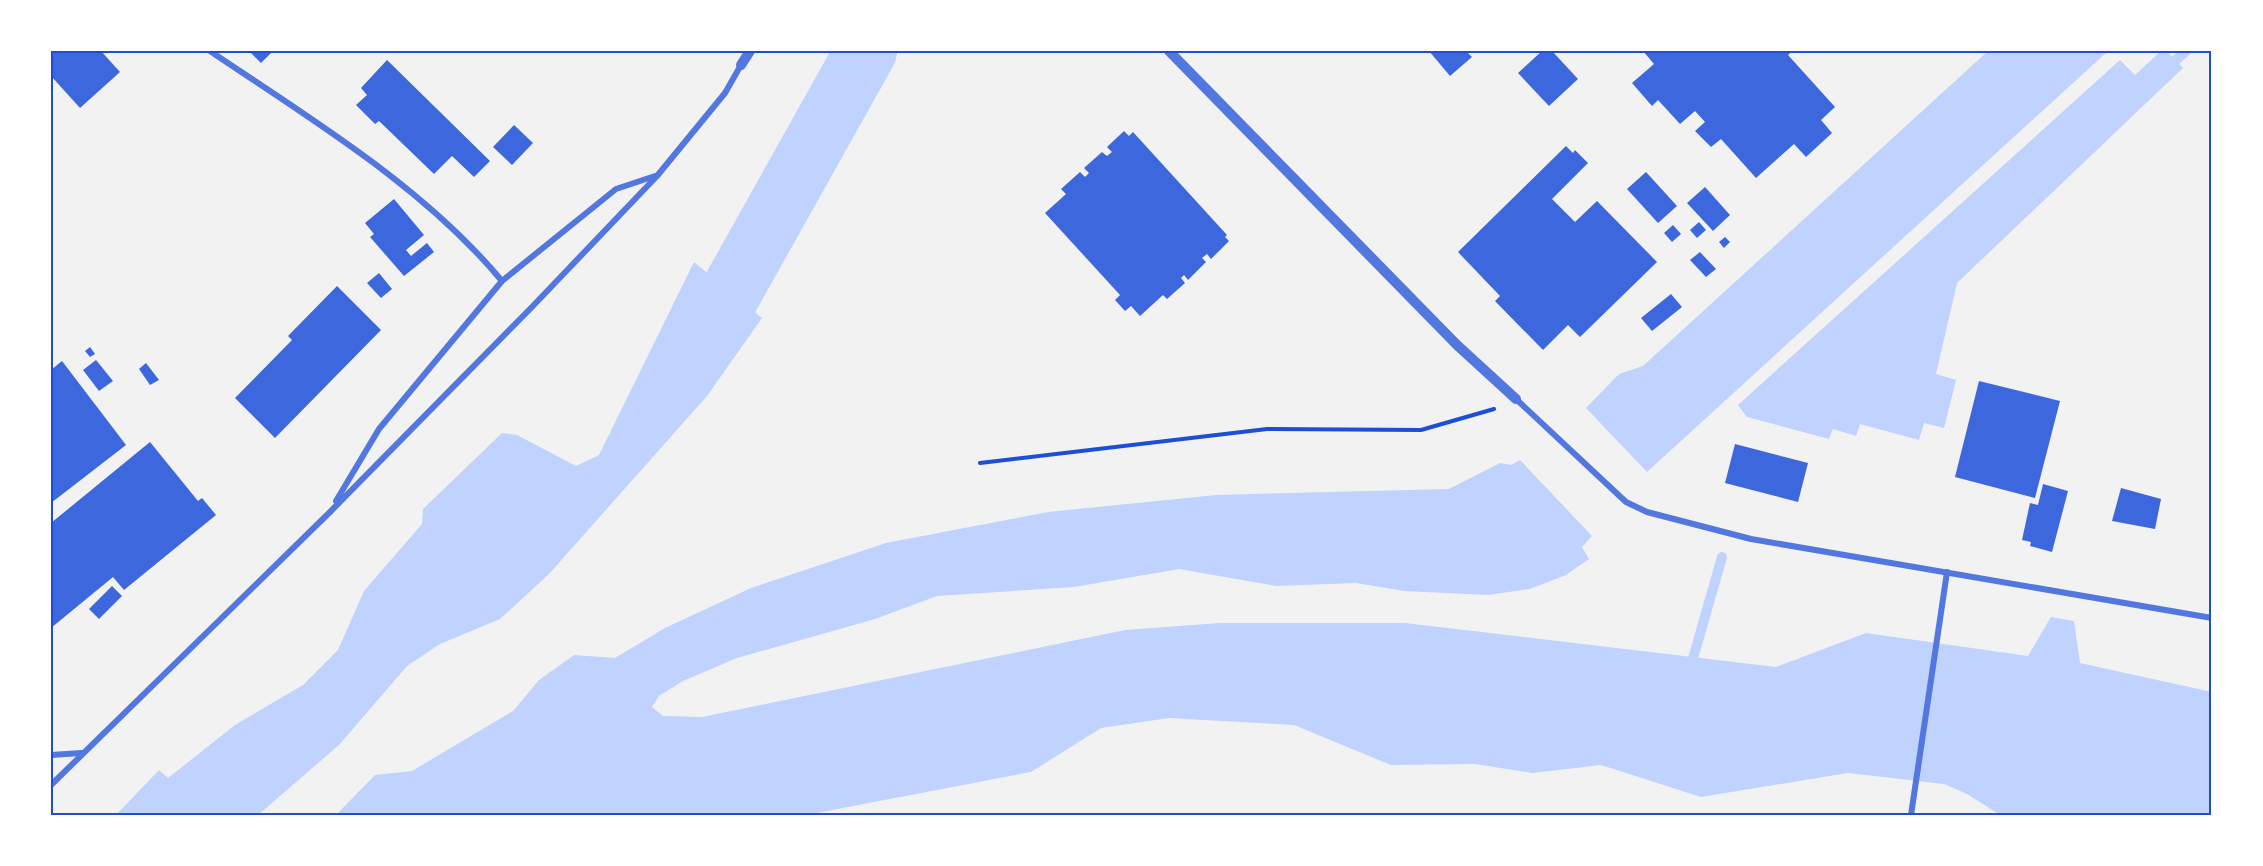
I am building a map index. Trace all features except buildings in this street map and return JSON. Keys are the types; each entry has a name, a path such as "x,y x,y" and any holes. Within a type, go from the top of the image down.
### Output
{"street":[{"path":"210,51 399,182 475,248 502,281"},
{"path":"51,785 330,512 657,176 725,93 750,51"},
{"path":"1169,51 1457,345 1626,502 1647,512 1751,539 2212,618"},
{"path":"330,512 379,429 502,281 616,189 657,176"},
{"path":"1911,815 1947,572"},
{"path":"51,755 82,753"}],"path":[{"path":"980,463 1267,429 1421,430 1490,411 1516,399"}],"water":[{"path":"1988,51 2108,51 1647,472 1586,408 1619,374 1643,366"},
{"path":"2161,51 2167,51 2183,68 1957,283 1936,374 1956,380 1944,428 1924,423 1919,440 1860,424 1856,436 1833,429 1829,439 1747,417 1738,405 2120,60 2135,75"},
{"path":"694,262 762,318 707,396 549,574 500,619 440,644 407,666 339,745 258,815 116,815 159,770 168,778 235,725 303,685 338,650 364,591 422,524 423,509 502,433 517,435 576,466 599,455"},
{"path":"1520,460 1592,536 1582,547 1589,559 1566,575 1530,589 1488,595 1404,591 1356,583 1276,586 1179,569 1074,587 937,596 875,619 737,658 683,681 659,696 652,707 663,716 702,717 1125,630 1220,623 1405,623 1776,667 1866,633 2028,656 2051,617 2074,621 2080,663 2212,692 2212,815 2000,815 1967,794 1944,784 1848,773 1701,797 1601,765 1533,773 1475,764 1391,765 1294,725 1169,718 1101,728 1031,772 806,815 336,815 375,775 412,771 513,711 539,680 574,655 615,658 665,628 751,588 886,543 1048,512 1216,495 1449,489 1500,463 1511,465"}],"waterway":[{"path":"689,367 866,51"},
{"path":"2166,69 2186,51"},
{"path":"1690,669 1722,557"}]}
